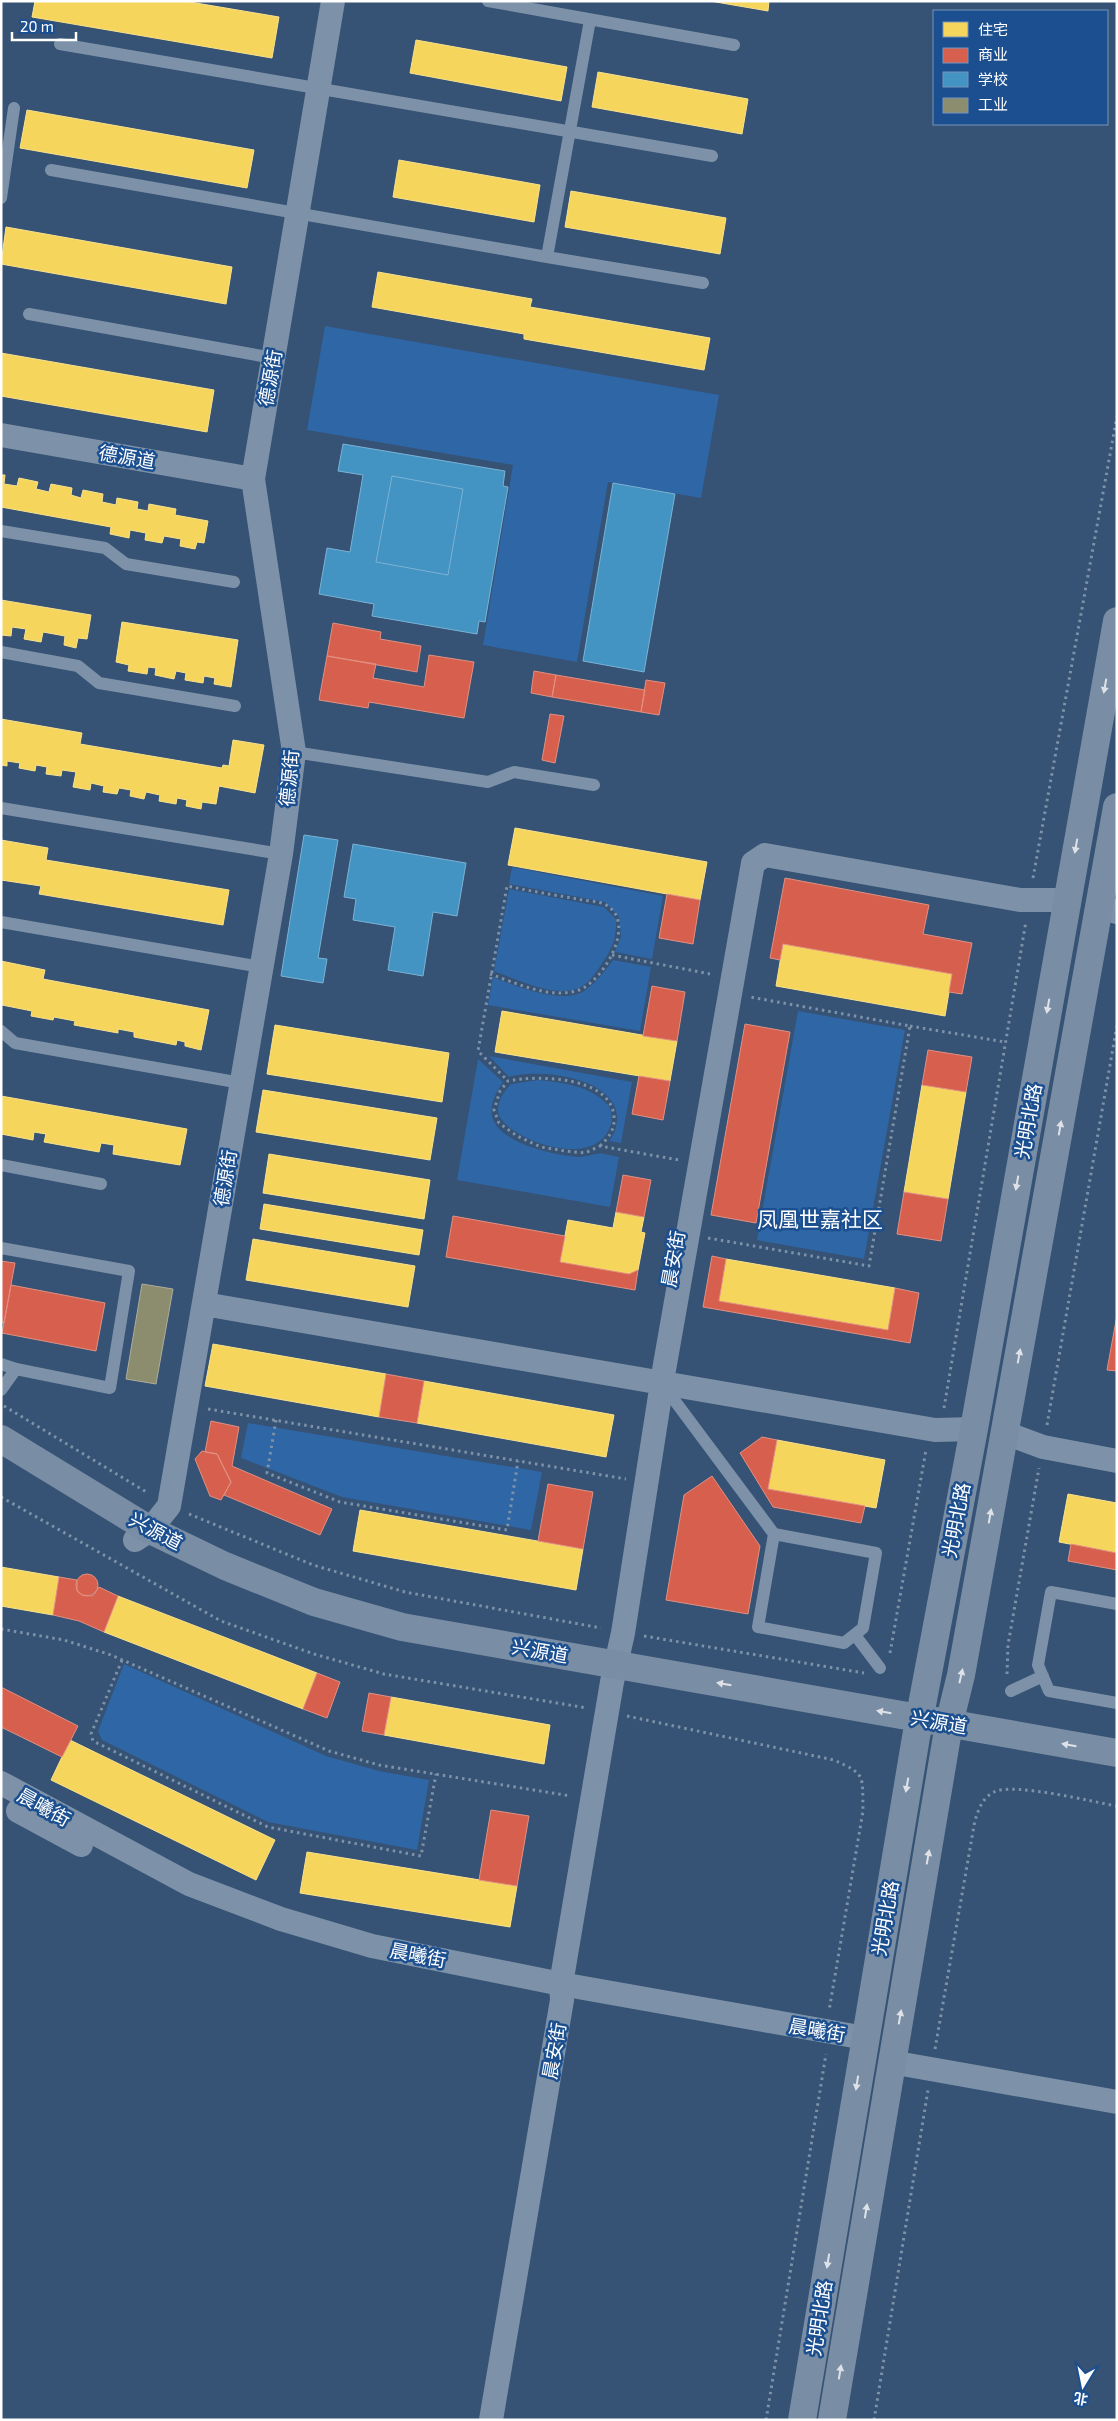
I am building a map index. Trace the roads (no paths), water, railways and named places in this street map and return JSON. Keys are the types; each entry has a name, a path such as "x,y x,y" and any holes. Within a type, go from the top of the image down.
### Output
{"main road":[{"name":"光明北路","path":"802,2420 917,1728 974,1428 1117,621"},
{"name":"光明北路","path":"832,2420 892,2055 948,1733 961,1675 1005,1433 1111,908 1117,807"},
{"path":"1067,900 1111,908"},
{"name":"兴源道","path":"1,1439 143,1535"},
{"name":"兴源道","path":"1,1459 143,1535 240,1592 324,1622 413,1646 613,1670 917,1728 1117,1753"},
{"name":"兴源道","path":"948,1733 1117,1773"}],"street":[{"name":"德源街","path":"143,1535 169,1506 280,854 294,752 253,480 333,1"},
{"name":"德源道","path":"1,435 253,480"},
{"name":"晨安街","path":"618,1631 690,1161 753,863 762,850 1067,900"},
{"name":"晨安街","path":"491,2420 613,1670 636,1480 688,1234 726,985"},
{"path":"205,1299 938,1424 974,1428"},
{"path":"1005,1433 1044,1441 1117,1461"},
{"path":"1044,1441 1117,1448"},
{"name":"晨曦街","path":"1,1783 189,1884 281,1919 372,1946 561,1992"},
{"name":"晨曦街","path":"1,1801 48,1828 186,1898 278,1934 370,1960 864,2045"},
{"path":"892,2055 1117,2088"},
{"path":"892,2055 1117,2102"}],"lane":[{"path":"488,1 734,45"},
{"path":"547,257 590,20"},
{"path":"60,44 712,156"},
{"path":"1,198 14,108"},
{"path":"50,170 703,283"},
{"path":"29,314 273,358"},
{"path":"1,531 105,548 126,564 234,582"},
{"path":"1,652 78,666 99,683 235,706"},
{"path":"294,752 488,782 514,772 594,785"},
{"path":"1,808 280,854"},
{"path":"1,922 261,967"},
{"path":"1,1031 15,1043 241,1083"},
{"path":"1,1165 101,1184"},
{"path":"1,1248 129,1271 110,1388 16,1370 1,1364"},
{"path":"1,1390 16,1370"},
{"path":"658,1376 774,1534 876,1553 863,1628 844,1643 758,1627 774,1534"},
{"path":"1117,1604 1051,1592 1038,1665 1049,1691 1117,1703"},
{"path":"855,1635 880,1668"},
{"path":"1009,1687 1043,1676"}],"district":[{"name":"凤凰世嘉社区","path":"820,1220"}]}
